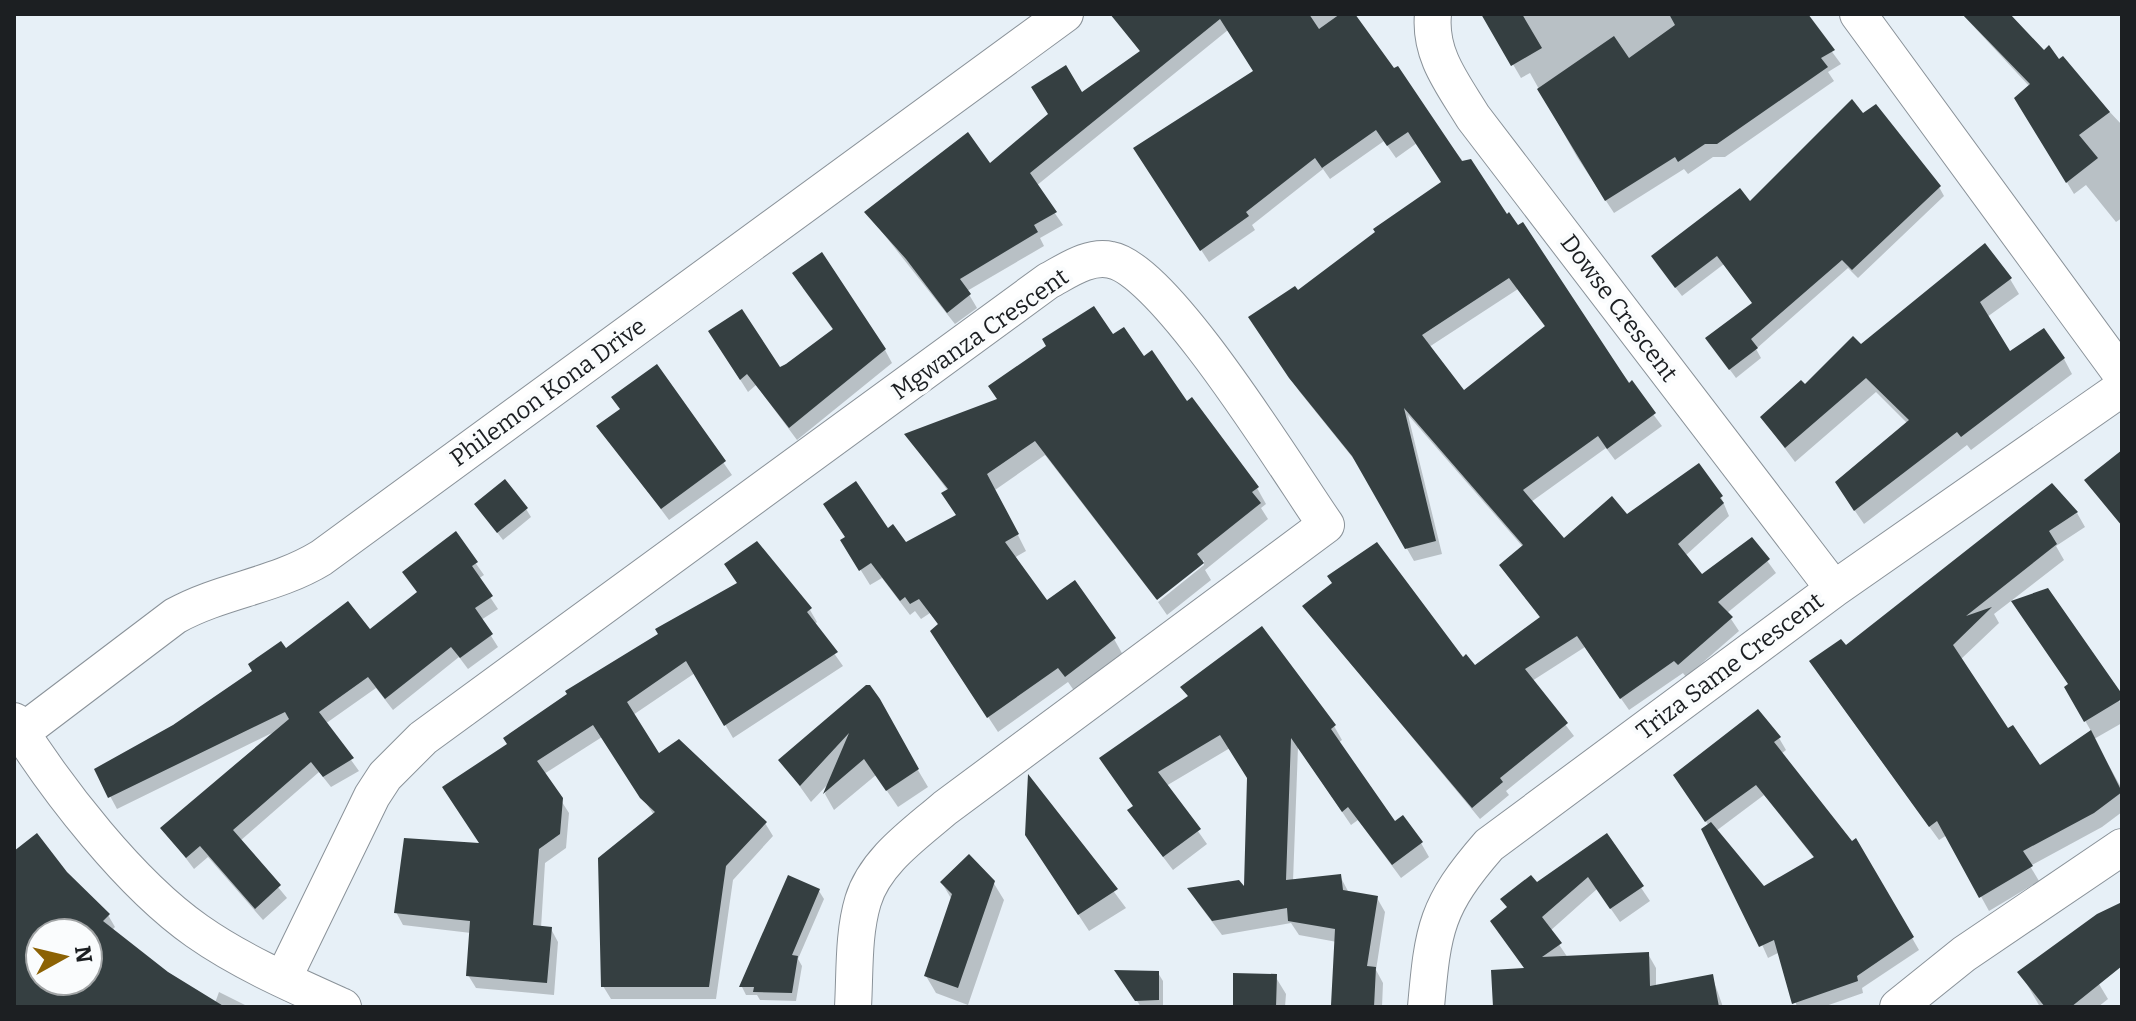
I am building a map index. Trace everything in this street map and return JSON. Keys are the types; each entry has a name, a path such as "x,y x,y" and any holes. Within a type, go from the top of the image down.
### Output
{"street":[{"name":"Philemon Kona Drive","path":"16,731 199,602 290,576 321,558 1065,14"},
{"name":"Dowse Crescent","path":"1433,14 1432,32 1438,60 1473,117 1834,589"},
{"path":"1858,14 2122,375"},
{"name":"Mgwanza Crescent","path":"284,977 372,796 385,776 423,738 1048,281 1081,264 1111,259 1143,275 1179,312 1326,525 945,808 900,846 877,874 863,900 853,1007"},
{"name":"Triza Same Crescent","path":"1426,1007 1431,947 1440,916 1455,884 1489,845 1834,589 2122,388"},
{"path":"16,731 152,894 197,931 343,1007"},
{"path":"1898,1007 1964,954 2122,847"}],"building":[{"path":"1110,14 1309,14 1319,29 1340,14 1355,14 1394,68 1398,66 1462,161 1471,159 1507,214 1509,212 1518,225 1523,222 1629,383 1632,380 1656,413 1607,449 1598,436 1523,490 1564,538 1612,496 1627,514 1699,463 1723,496 1720,498 1724,503 1678,544 1702,574 1752,537 1770,559 1718,602 1733,617 1678,665 1674,661 1620,699 1577,636 1525,669 1568,723 1500,778 1503,782 1472,808 1302,606 1332,583 1327,576 1377,542 1463,657 1466,654 1475,665 1540,617 1499,565 1523,545 1404,408 1436,541 1405,549 1352,456 1289,378 1248,317 1295,286 1298,290 1375,232 1373,229 1441,182 1408,132 1387,146 1376,130 1322,168 1315,158 1246,212 1249,216 1200,251 1133,148 1253,71 1220,19 1030,173 1057,212 1034,225 1038,232 960,279 971,294 947,313 906,259 864,212 968,132 990,163 1048,114 1031,87 1066,65 1082,92 1140,51","holes":["1509,278 1545,326 1464,390 1422,335"]},
{"path":"1481,14 1522,14 1542,48 1511,66"},
{"path":"1669,14 1808,14 1835,50 1821,58 1828,67 1717,144 1705,144 1678,162 1675,157 1605,201 1537,89 1614,36 1629,58 1675,25"},
{"path":"1962,14 2010,14 2044,50 2049,45 2059,59 2063,56 2110,112 2079,135 2098,158 2066,183 2014,98 2030,84"},
{"path":"1852,99 1863,113 1876,104 1941,186 1852,270 1842,260 1751,339 1758,348 1729,370 1705,338 1752,303 1717,256 1675,288 1651,256 1740,188 1750,201"},
{"path":"1985,243 2012,278 1980,302 2010,351 2044,328 2065,358 1961,437 1957,432 1854,511 1835,482 1909,420 1866,378 1785,448 1760,417 1801,380 1805,384 1853,336 1861,344"},
{"path":"822,252 886,349 789,428 747,374 740,380 708,331 742,309 780,367 786,364 833,329 792,273"},
{"path":"1094,306 1113,334 1124,327 1144,356 1152,350 1187,401 1192,397 1259,487 1252,492 1261,503 1197,554 1204,563 1157,600 1035,441 987,474 1019,534 1005,542 1047,600 1075,580 1116,638 1065,677 1058,668 987,718 930,631 938,624 919,599 910,604 905,597 900,601 871,563 859,571 840,540 845,537 823,504 856,481 888,528 893,524 906,542 956,515 941,493 948,489 904,434 997,399 988,386 1046,346 1042,339"},
{"path":"657,364 726,461 661,509 596,426 620,409 611,397"},
{"path":"2122,450 2122,526 2084,480"},
{"path":"505,479 528,508 497,533 474,504"},
{"path":"2052,483 2078,512 2049,531 2057,544 1966,616 1992,607 1953,645 2008,728 2013,725 2040,765 2091,730 2122,792 2094,813 2023,851 2033,866 1979,898 1937,821 1929,827 1809,661 1841,639 1846,645"},
{"path":"456,531 478,562 472,566 493,596 475,608 493,634 460,658 451,647 385,699 368,677 319,712 354,758 323,777 311,762 233,830 281,885 255,909 200,846 186,858 160,828 289,719 285,712 108,798 94,769 173,725 252,671 248,664 281,641 286,648 348,601 370,629 417,592 402,572"},
{"path":"757,541 812,608 807,612 838,652 724,726 686,661 627,702 659,753 679,739 767,822 726,866 709,987 601,987 598,858 655,812 640,798 593,725 537,761 563,798 560,834 539,849 533,925 552,927 547,983 466,976 470,921 394,913 404,838 479,843 442,787 507,744 503,738 567,694 565,691 658,634 655,629 737,583 724,564"},
{"path":"2048,588 2122,694 2122,699 2084,722 2064,687 2068,684 2011,601"},
{"path":"1262,626 1336,725 1331,729 1395,821 1403,815 1423,842 1392,865 1348,807 1342,812 1291,738 1286,880 1341,874 1343,890 1378,896 1367,966 1376,967 1374,1007 1331,1005 1335,929 1288,921 1287,908 1212,921 1187,888 1239,880 1244,886 1247,778 1220,735 1158,772 1201,829 1163,857 1127,810 1133,806 1099,758 1188,696 1180,687"},
{"path":"866,685 870,685 880,699 919,769 886,791 864,759 823,794 849,733 800,786 778,760"},
{"path":"1758,709 1781,737 1774,742 1852,841 1856,838 1914,937 1857,976 1858,981 1792,1004 1774,940 1759,947 1701,829 1711,822 1764,886 1814,857 1756,785 1705,822 1673,775"},
{"path":"1028,774 1118,889 1078,915 1025,835"},
{"path":"37,833 67,872 110,914 104,920 104,917 24,917 24,997 104,997 104,922 168,972 225,1007 14,1007 14,851"},
{"path":"1607,833 1644,886 1610,909 1588,877 1542,917 1562,943 1542,957 1649,952 1650,986 1713,974 1719,1007 1493,1007 1491,970 1524,968 1490,921 1507,907 1500,899 1531,875 1537,882"},
{"path":"969,854 995,881 958,988 924,976 952,894 940,882"},
{"path":"788,875 820,889 792,955 798,956 792,993 753,992 754,987 739,987"},
{"path":"2122,902 2122,966 2071,1007 2045,1007 2017,972 2097,914"},
{"path":"1114,970 1159,971 1159,1000 1135,1001"},
{"path":"1233,973 1277,974 1276,1007 1233,1007"}]}
